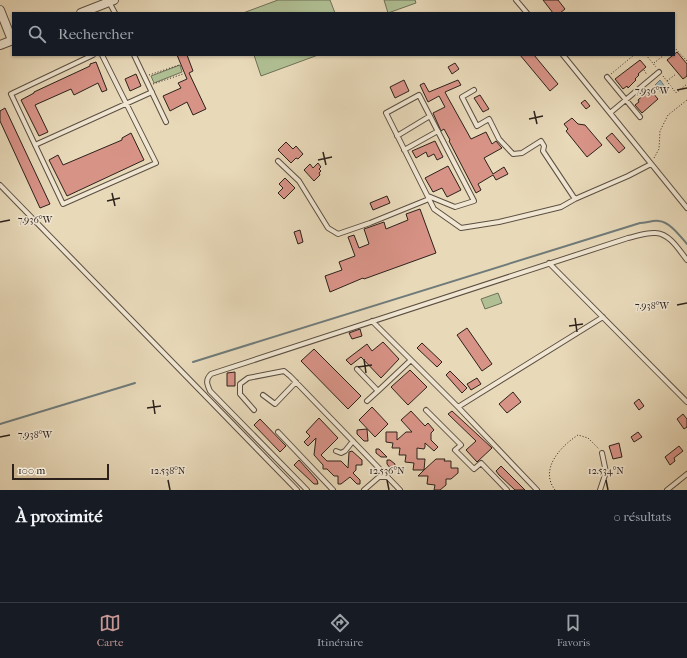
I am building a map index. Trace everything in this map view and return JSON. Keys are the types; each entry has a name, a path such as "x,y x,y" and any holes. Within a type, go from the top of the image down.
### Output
{"street":[{"path":"84,12 112,1"},
{"path":"0,10 12,38"},
{"path":"0,45 12,40"}],"lane":[{"path":"516,0 526,12"},
{"path":"112,1 115,12"},
{"path":"91,56 11,94 63,204 156,163 102,56"},
{"path":"134,56 166,122"},
{"path":"564,56 687,208"},
{"path":"610,113 659,72"},
{"path":"607,77 640,117"},
{"path":"474,90 462,97 477,126 489,120 500,139 514,154 522,153 541,141 544,146 543,151 575,199"},
{"path":"35,145 152,92"},
{"path":"278,161 299,181 328,228 338,234 428,198 455,207 474,201 419,95 386,113 428,198 434,209 461,228 499,222 561,207 651,164"},
{"path":"397,136 430,116"},
{"path":"404,150 438,131"},
{"path":"0,185 297,490"},
{"path":"307,490 210,391 206,382 211,374 628,238 656,233 663,234 687,260"},
{"path":"549,263 687,402"},
{"path":"458,407 603,317"},
{"path":"372,321 458,407 537,490"},
{"path":"367,401 411,360"},
{"path":"357,369 378,391"},
{"path":"254,410 240,394 240,384 248,378 284,371 400,490"},
{"path":"263,395 275,404 296,382"},
{"path":"426,410 460,445 456,450 474,469 481,463 507,490"},
{"path":"278,432 333,490"},
{"path":"336,451 341,453 345,451 353,442"},
{"path":"600,490 606,472 602,453"},
{"path":"667,490 687,474"},
{"path":"364,490 379,477 388,477"}],"path":[{"path":"675,46 687,61"},
{"path":"607,77 633,56"},
{"path":"653,64 663,56"},
{"path":"145,77 179,65"},
{"path":"149,86 182,74"},
{"path":"667,82 676,74"},
{"path":"676,93 687,84"},
{"path":"651,164 659,149 660,131 668,115 687,100"},
{"path":"555,490 551,485 549,475 553,460 566,443 578,435 588,438 602,453"}],"green space":[{"path":"278,0 330,0 335,12 246,12"},
{"path":"384,0 415,0 416,3 388,12"},
{"path":"254,56 315,56 261,76"},
{"path":"180,65 182,72 154,83 151,76"},
{"path":"498,293 502,303 485,309 481,299"}],"water":[{"path":"660,80 668,91 663,95 655,85"}],"building":[{"path":"543,0 558,0 565,9 561,12 552,12"},
{"path":"677,52 687,64 687,76 683,79 667,60 672,56 675,56"},
{"path":"177,56 187,56 193,71 189,73 206,109 193,115 187,102 170,111 163,96 181,88 178,83 187,79"},
{"path":"521,56 535,56 558,84 550,91"},
{"path":"640,60 646,67 638,74 639,75 635,79 636,80 628,88 627,86 623,89 615,79"},
{"path":"96,62 107,90 102,92 98,83 74,95 71,89 35,105 48,132 39,136 21,100 34,92"},
{"path":"455,63 459,69 452,74 448,67"},
{"path":"136,74 141,86 130,91 125,79"},
{"path":"404,80 409,91 395,98 390,87"},
{"path":"458,80 461,85 445,92 447,96 471,139 486,132 492,144 496,141 502,148 484,158 493,174 504,167 508,174 496,180 493,175 478,184 481,190 476,193 449,141 450,140 444,129 441,131 433,113 445,107 439,96 428,102 420,85 424,83 429,92"},
{"path":"651,91 658,99 642,113 635,105 646,93 648,94"},
{"path":"480,95 489,109 483,112 474,98"},
{"path":"585,100 590,106 586,109 581,103"},
{"path":"5,108 50,204 40,208 0,121 0,111"},
{"path":"572,118 578,124 585,125 602,145 587,157 566,131 568,129 564,124"},
{"path":"131,133 144,160 67,196 49,160 58,155 63,165 122,140 122,138"},
{"path":"612,133 625,148 619,153 606,138"},
{"path":"435,141 443,157 437,160 434,154 428,157 426,152 416,158 412,151"},
{"path":"286,142 293,149 296,146 303,154 291,163 278,150"},
{"path":"318,163 321,167 319,169 321,171 319,173 320,175 314,181 304,170 310,164 313,168"},
{"path":"448,166 461,190 447,197 442,188 433,192 425,178"},
{"path":"285,178 295,188 284,199 278,193 283,188 279,184"},
{"path":"387,196 390,203 373,210 370,203"},
{"path":"420,209 436,253 364,279 363,278 330,292 325,276 342,270 339,262 355,256 348,237 354,235 359,248 369,244 364,229 384,222 386,229 408,220 406,214"},
{"path":"300,230 303,242 298,244 294,232"},
{"path":"467,328 492,364 482,371 457,335"},
{"path":"360,329 362,336 352,339 349,333"},
{"path":"383,342 399,359 381,378 361,357 351,365 346,360 367,344 372,351"},
{"path":"422,343 442,362 437,367 417,348"},
{"path":"314,349 361,396 348,409 301,361"},
{"path":"410,370 427,387 408,405 391,387"},
{"path":"450,371 467,388 462,393 446,375"},
{"path":"235,372 235,386 227,386 227,373"},
{"path":"477,378 481,384 471,390 467,384"},
{"path":"513,392 521,402 507,413 499,404"},
{"path":"639,399 644,406 639,410 634,403"},
{"path":"372,407 388,424 375,437 359,420"},
{"path":"411,411 425,426 428,423 434,430 431,433 431,440 438,447 434,451 425,443 424,449 417,448 417,459 425,459 424,470 413,470 414,463 405,462 406,455 399,455 400,448 392,448 393,443 386,442 386,432 397,432 397,440 406,432 412,432 401,420"},
{"path":"452,411 492,448 477,462 466,450 476,441 448,414"},
{"path":"683,414 687,419 687,427 684,429 677,419"},
{"path":"319,418 338,438 321,455 327,461 341,461 348,468 349,452 352,451 362,460 362,465 356,465 356,470 353,473 360,480 360,484 357,484 350,477 341,484 338,484 338,476 334,476 327,469 323,469 323,465 314,455 316,438 308,446 304,442 310,436 306,432"},
{"path":"260,419 286,446 280,452 254,425"},
{"path":"367,429 368,441 364,441 357,434 357,430"},
{"path":"638,432 642,437 634,442 631,437"},
{"path":"619,443 622,457 613,459 609,446"},
{"path":"679,446 683,451 674,458 675,461 670,465 665,457"},
{"path":"376,449 379,449 387,457 381,457 376,453"},
{"path":"436,459 451,461 451,468 458,468 458,473 451,479 446,479 446,485 440,490 434,490 435,485 427,484 428,476 418,476"},
{"path":"299,460 317,480 318,484 314,484 294,465"},
{"path":"387,460 390,460 395,464 395,469 391,469 387,464"},
{"path":"501,466 525,490 515,490 499,475 496,471"}],"waterway":[{"path":"193,362 640,223 654,221 663,222 674,230 687,244"},
{"path":"0,424 135,383"},
{"path":"670,490 680,482"}]}
